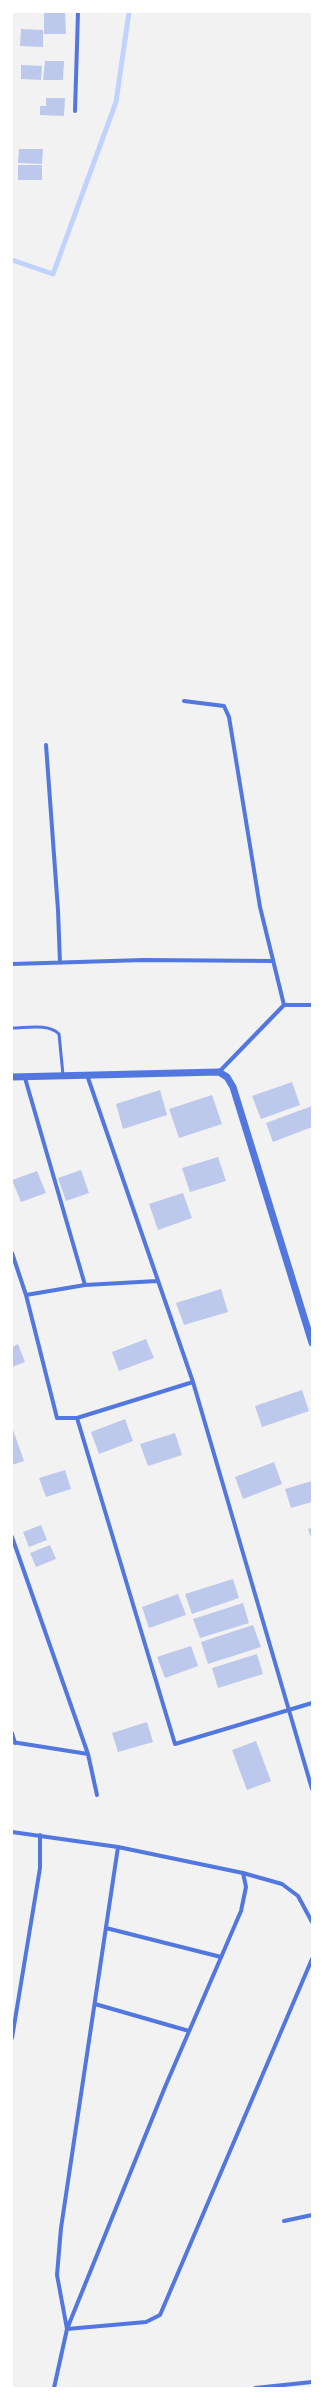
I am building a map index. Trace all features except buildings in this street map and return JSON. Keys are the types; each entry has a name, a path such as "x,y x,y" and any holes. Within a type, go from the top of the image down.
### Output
{"street":[{"path":"75,111 78,12"},
{"path":"184,701 224,706 229,717 250,850 273,961 284,1005"},
{"path":"46,745 58,910 60,964"},
{"path":"12,964 60,964 144,960 273,961"},
{"path":"219,1072 284,1005 312,1005"},
{"path":"12,1077 25,1078 219,1072 227,1077 233,1087 312,1343"},
{"path":"87,1075 193,1382 312,1789"},
{"path":"25,1078 85,1285"},
{"path":"12,1253 26,1296 56,1418 77,1418 193,1382"},
{"path":"26,1296 85,1285 157,1281"},
{"path":"77,1418 175,1744 312,1703"},
{"path":"12,1537 88,1754 97,1795"},
{"path":"12,1733 14,1742 88,1754"},
{"path":"12,1832 118,1847 244,1872 282,1884 298,1896 312,1922"},
{"path":"12,2038 40,1868 40,1835"},
{"path":"67,2329 56,2275 61,2228 118,1847"},
{"path":"54,2388 67,2329 245,1898 244,1872"},
{"path":"106,1928 221,1957"},
{"path":"67,2329 146,2322 160,2315 312,1959"},
{"path":"95,2004 189,2031"},
{"path":"284,2221 312,2214"},
{"path":"255,2388 293,2386 312,2382"}],"lane":[{"path":"12,1028 55,1030 59,1034 63,1076"}],"waterway":[{"path":"12,260 53,274 116,102 129,12"}]}
